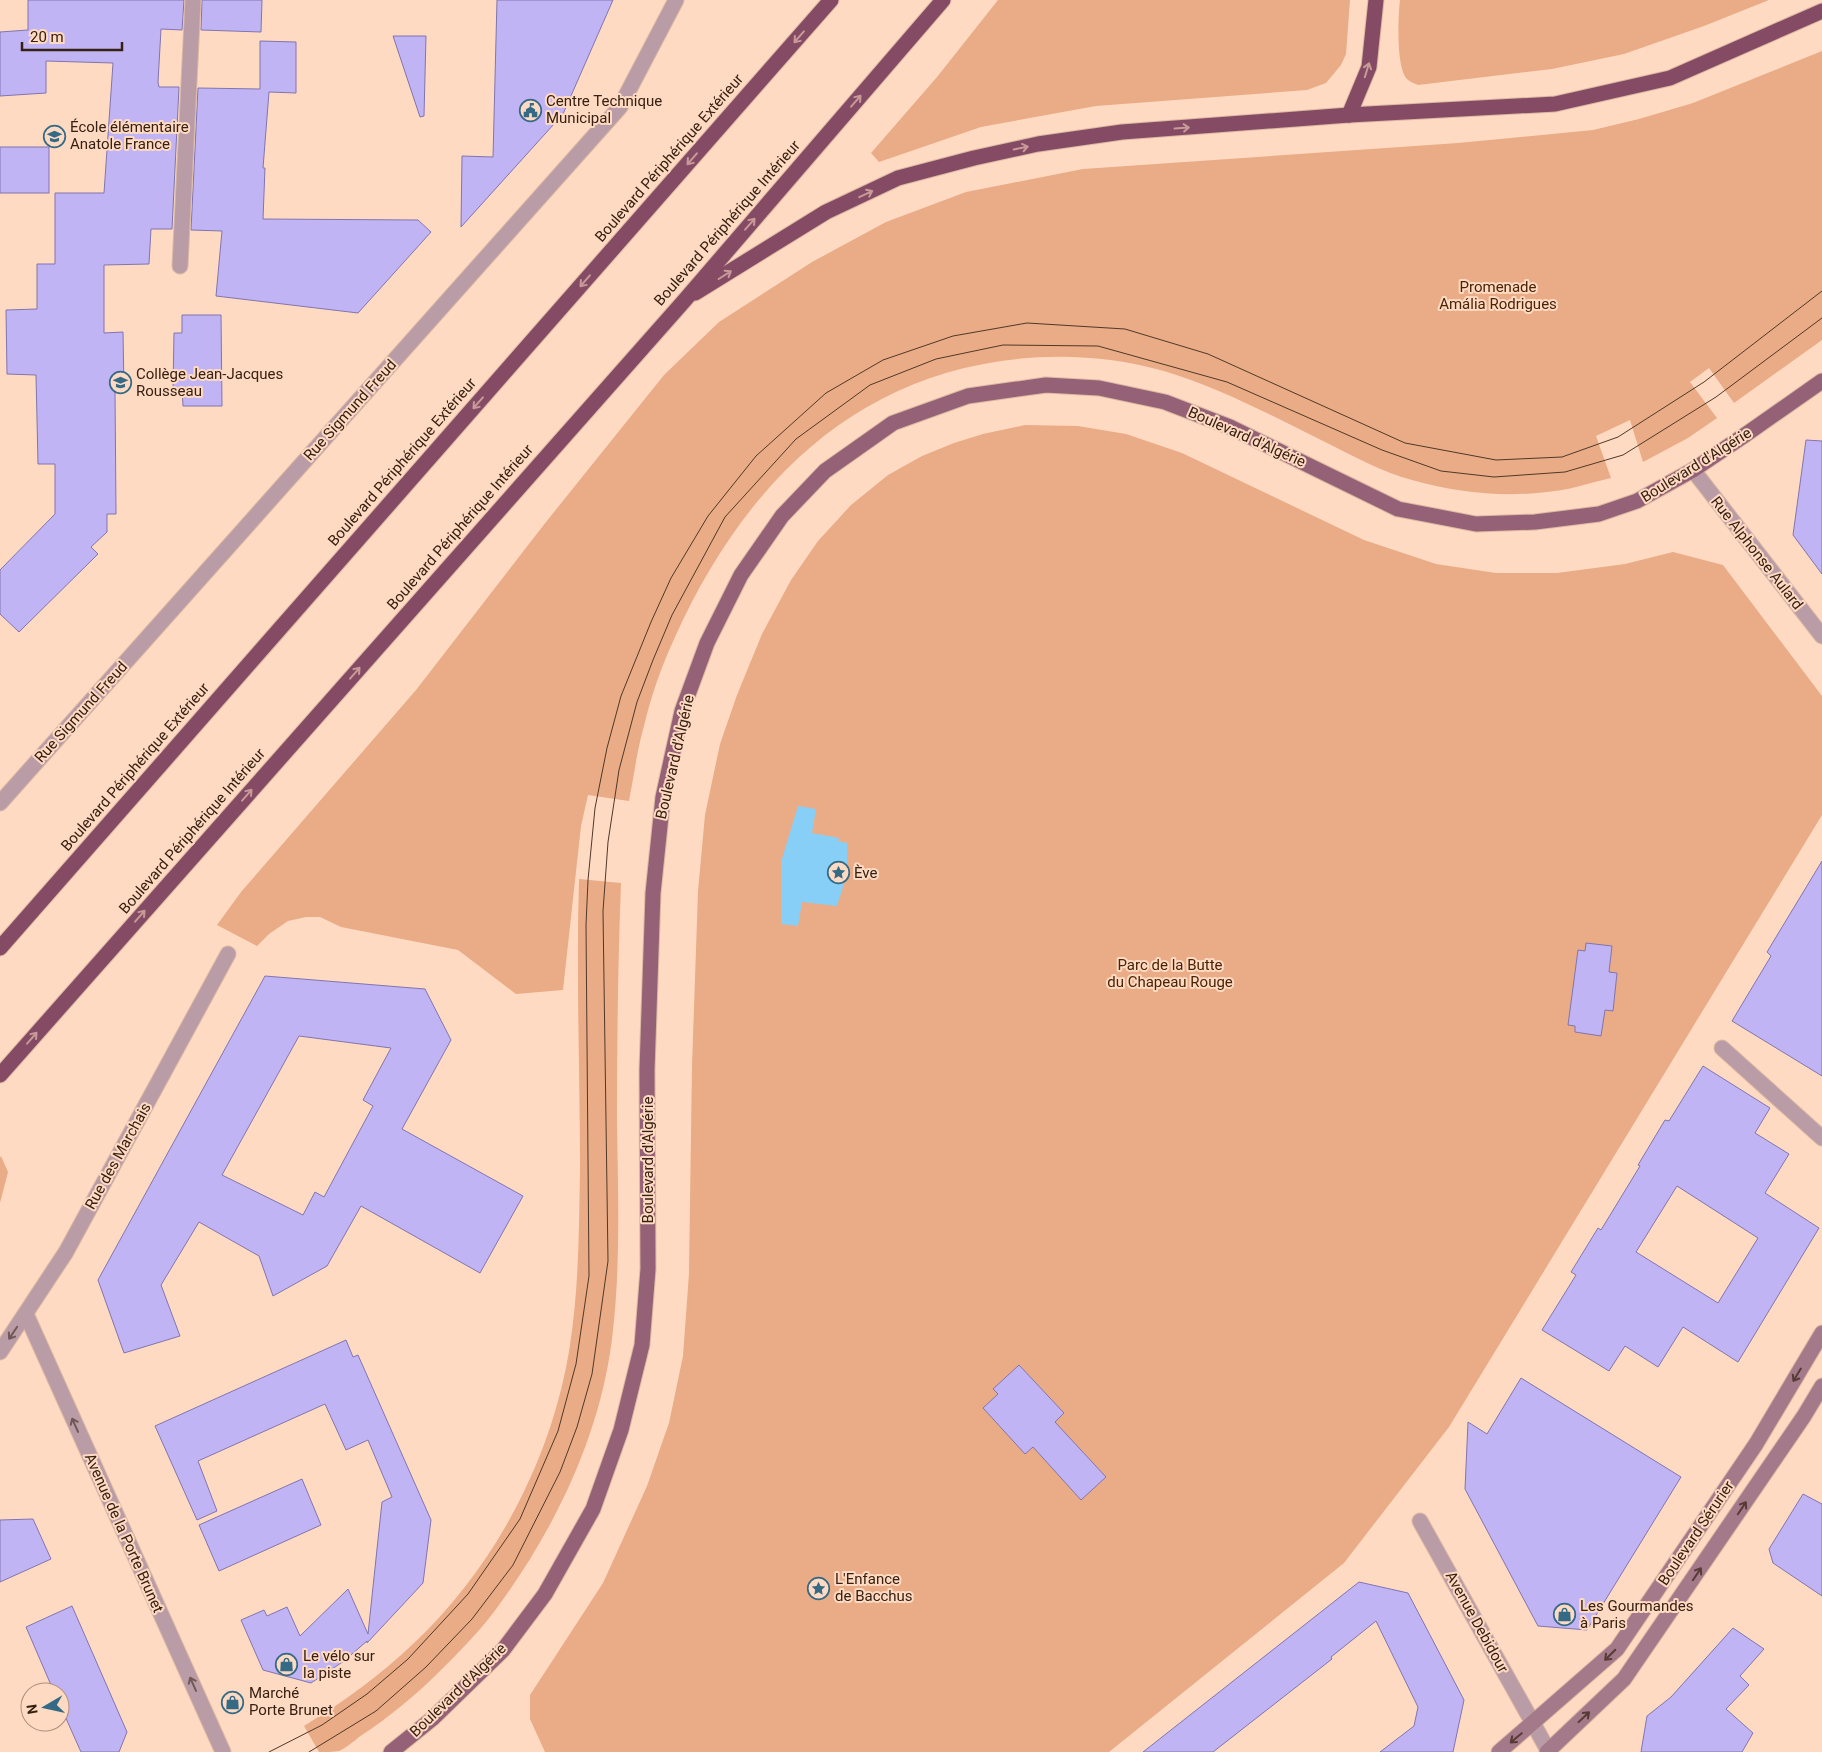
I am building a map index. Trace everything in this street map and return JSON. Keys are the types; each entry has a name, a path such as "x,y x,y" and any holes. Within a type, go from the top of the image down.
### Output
{"highway":[{"name":"Boulevard Périphérique Extérieur","path":"0,948 831,0"},
{"name":"Boulevard Périphérique Intérieur","path":"0,1075 684,301 943,0"},
{"path":"1349,116 1368,67 1376,0"},
{"path":"684,301 826,212 898,178 974,158 1038,144 1122,132 1555,104 1670,78 1822,11"}],"main road":[{"name":"Boulevard d'Algérie","path":"391,1752 432,1719 503,1650 544,1594 593,1508 621,1430 642,1345 648,1269 648,1070 652,893 663,797 682,711 707,643 741,575 782,516 825,471 893,424 968,396 1046,385 1099,388 1165,402 1230,427 1398,508 1476,524 1535,522 1599,514 1637,501 1693,470 1822,381"}],"street":[{"path":"180,266 193,0"},
{"name":"Rue Sigmund Freud","path":"0,803 620,106 676,0"},
{"name":"Rue Alphonse Aulard","path":"1693,470 1822,636"},
{"name":"Rue des Marchais","path":"0,1352 66,1252 228,954"},
{"path":"1722,1048 1822,1138"},
{"name":"Avenue de la Porte Brunet","path":"26,1314 222,1752"},
{"name":"Boulevard Sérurier","path":"1499,1752 1617,1648 1756,1444 1822,1333"},
{"name":"Boulevard Sérurier","path":"1548,1752 1624,1679 1799,1424 1822,1386"},
{"name":"Avenue Debidour","path":"1420,1521 1548,1752"}],"green space":[{"path":"998,0 1350,0 1346,54 1341,65 1326,83 1307,90 1096,106 981,127 879,162 871,153 937,77"},
{"path":"1400,0 1769,0 1704,26 1624,54 1552,69 1418,85 1407,79 1401,64 1398,29"},
{"name":"Promenade Amália Rodrigues","path":"1822,51 1822,340 1734,403 1709,368 1690,382 1717,418 1688,438 1643,462 1630,420 1596,436 1611,478 1555,491 1519,494 1483,493 1447,488 1390,473 1226,394 1185,378 1144,366 1083,357 1042,357 1001,361 944,374 892,394 845,421 802,454 764,493 731,537 701,585 675,637 650,703 637,754 629,801 588,795 581,826 563,990 516,994 458,950 341,927 320,917 306,917 288,921 269,934 257,946 217,925 241,892 416,690 546,522 664,375 719,322 812,262 886,222 966,192 1083,169 1458,143 1593,130 1693,103"},
{"name":"Parc de la Butte du Chapeau Rouge","path":"1025,425 1078,426 1126,434 1182,453 1364,540 1436,564 1496,573 1557,573 1625,564 1673,552 1723,565 1822,696 1822,815 1449,1427 1344,1563 1109,1752 545,1752 530,1719 530,1695 603,1583 647,1486 669,1423 683,1356 689,1273 692,1066 698,891 705,815 720,744 737,695 762,634 791,580 818,541 851,505 888,475 922,456 983,434"},
{"path":"579,879 621,883 617,1032 617,1285 612,1339 606,1375 597,1410 586,1445 557,1512 520,1575 485,1623 431,1680 391,1714 342,1750 319,1752 304,1726 375,1677 414,1643 444,1613 471,1580 495,1544 535,1468 550,1428 562,1387 570,1345 577,1279 580,1169"},
{"path":"1,1156 8,1172 0,1203 0,1158"}],"water":[{"path":"798,806 816,809 812,833 839,838 838,841 847,843 847,874 837,906 802,902 798,926 781,924 781,862"}],"building":[{"path":"28,0 184,0 182,30 161,29 158,82 159,87 179,87 172,229 151,229 149,264 104,265 104,333 123,332 124,390 115,390 116,514 107,514 107,532 91,547 98,554 19,632 0,614 0,570 55,514 55,464 38,464 36,375 7,374 6,310 37,309 37,264 55,264 55,193 104,193 113,63 46,61 46,93 0,96 0,32 28,30"},
{"path":"202,0 262,0 261,32 201,30"},
{"name":"Centre Technique Municipal","path":"497,0 613,0 563,114 461,227 462,156 493,157"},
{"path":"393,36 426,36 424,116 420,117"},
{"path":"260,41 296,42 296,93 269,92 263,168 265,168 263,219 418,220 431,232 358,313 216,296 222,231 191,230 198,88 260,89"},
{"path":"0,147 49,147 49,193 0,193"},
{"path":"182,315 221,315 222,406 183,406 182,389 173,389 174,333 182,333"},
{"path":"1806,440 1822,441 1822,574 1793,535"},
{"path":"1822,861 1822,1076 1732,1021 1771,956 1767,952"},
{"path":"1586,943 1612,946 1609,972 1617,973 1613,1011 1605,1010 1601,1036 1575,1032 1575,1026 1568,1025 1578,950 1585,951"},
{"path":"265,976 425,989 451,1040 402,1129 523,1196 480,1273 361,1206 327,1266 273,1296 259,1256 199,1222 161,1285 180,1336 124,1353 98,1280","holes":["299,1036 391,1048 363,1100 373,1106 324,1197 315,1192 303,1215 222,1175"]},
{"path":"1703,1066 1770,1108 1755,1133 1789,1154 1765,1193 1819,1228 1738,1362 1683,1327 1658,1367 1625,1346 1609,1371 1542,1330 1576,1275 1571,1272 1598,1228 1601,1230 1640,1166 1638,1165 1665,1120 1669,1121","holes":["1677,1186 1758,1238 1718,1303 1636,1252"]},
{"path":"346,1340 353,1357 358,1355 431,1520 423,1583 367,1643 367,1641 344,1661 311,1683 263,1670 241,1620 264,1610 267,1616 287,1607 300,1636 348,1589 368,1634 382,1502 392,1497 368,1440 346,1450 325,1404 198,1461 217,1511 197,1520 155,1426"},
{"path":"1019,1365 1064,1413 1055,1422 1106,1477 1081,1500 1033,1447 1025,1454 983,1408 998,1394 993,1389"},
{"path":"1521,1378 1681,1477 1587,1630 1538,1626 1465,1489 1468,1422 1487,1434"},
{"path":"302,1479 321,1525 219,1571 199,1525"},
{"path":"1803,1494 1822,1504 1822,1596 1773,1563 1769,1549"},
{"path":"33,1519 51,1559 0,1582 0,1520"},
{"path":"1359,1582 1408,1593 1464,1700 1453,1752 1380,1752 1414,1726 1418,1707 1376,1621 1331,1657 1332,1659 1213,1752 1143,1752"},
{"path":"72,1606 127,1732 119,1752 81,1752 70,1727 70,1682 50,1682 26,1627"},
{"path":"1733,1628 1764,1649 1740,1676 1749,1685 1726,1709 1753,1733 1742,1752 1641,1752 1647,1716 1671,1697"}],"tram line":[{"path":"269,1752 322,1725 367,1694 408,1659 468,1594 520,1519 558,1431 576,1364 589,1276 586,925 595,808 607,748 621,696 671,578 708,516 756,456 826,393 883,360 953,336 1027,323 1125,329 1208,354 1405,443 1496,460 1562,457 1618,437 1704,382 1822,291"},
{"path":"309,1752 376,1711 426,1667 472,1619 513,1565 560,1472 577,1427 592,1374 608,1261 603,911 608,842 619,770 637,702 672,615 725,517 796,439 870,385 936,359 1003,345 1098,346 1227,382 1382,450 1441,471 1494,477 1565,472 1623,455 1716,397 1822,318"}],"place":[{"name":"Centre Technique Municipal","path":"530,110"},
{"name":"École élémentaire Anatole France","path":"54,136"},
{"name":"Collège Jean-Jacques Rousseau","path":"120,383"},
{"name":"Ève","path":"838,873"},
{"name":"L'Enfance de Bacchus","path":"819,1588"},
{"name":"Les Gourmandes à Paris","path":"1564,1615"},
{"name":"Le vélo sur la piste","path":"287,1665"},
{"name":"Marché Porte Brunet","path":"233,1702"}]}
